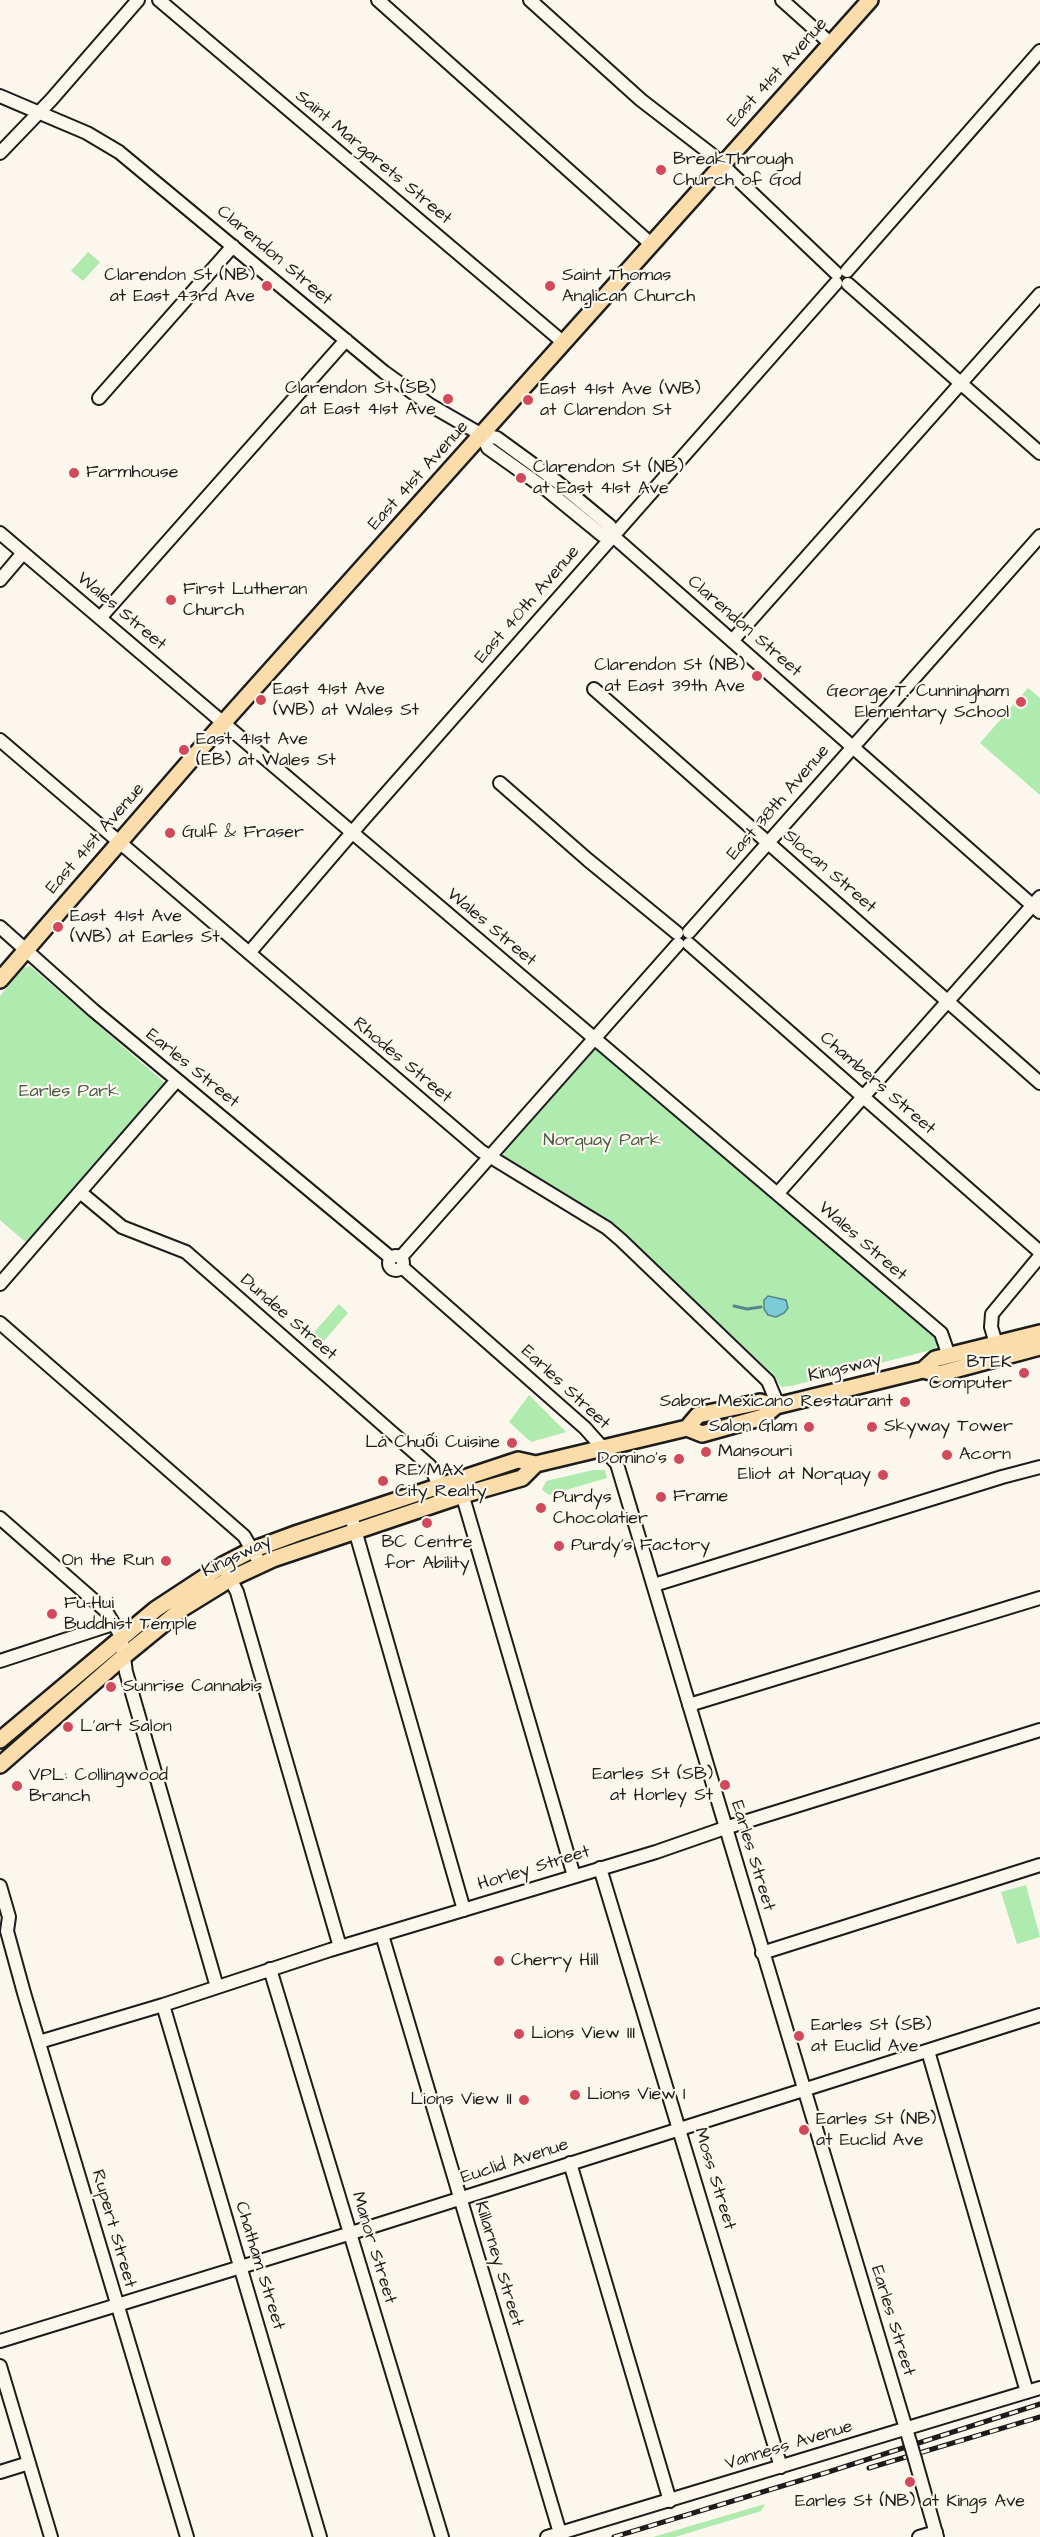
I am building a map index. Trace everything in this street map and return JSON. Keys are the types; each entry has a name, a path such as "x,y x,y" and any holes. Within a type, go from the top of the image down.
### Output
{"main road":[{"name":"East 41st Avenue","path":"0,980 223,724 870,0"},
{"name":"Kingsway","path":"0,1740 117,1630 223,1565 252,1550 353,1523 460,1488 522,1478 536,1464 687,1428 698,1416 760,1402 777,1406 923,1370 939,1374 1040,1333"},
{"name":"Kingsway","path":"923,1370 935,1359 949,1356 1040,1347"},
{"name":"Kingsway","path":"0,1765 123,1657 183,1608 230,1579 353,1523"}],"street":[{"path":"0,153 138,0"},
{"name":"Saint Margarets Street","path":"159,0 564,343"},
{"path":"378,0 651,244"},
{"path":"530,0 641,100 722,165 842,278 1040,453"},
{"path":"782,0 830,43"},
{"name":"East 40th Avenue","path":"249,954 352,833 1040,51"},
{"name":"Clarendon Street","path":"0,96 87,133 118,152 384,372 430,405 482,435 488,448 547,490 602,535 613,536 1037,905"},
{"path":"99,398 233,246"},
{"path":"732,640 1040,294"},
{"path":"100,618 346,340"},
{"name":"Wales Street","path":"0,533 941,1333 949,1356"},
{"name":"East 38th Avenue","path":"398,1261 1040,536"},
{"path":"0,580 23,553"},
{"name":"Slocan Street","path":"594,689 1040,1083"},
{"name":"Rhodes Street","path":"0,740 489,1157 607,1228 768,1381 777,1406"},
{"name":"Chambers Street","path":"500,783 588,860 683,938 1040,1254"},
{"path":"777,1194 948,1001 1037,905"},
{"name":"Earles Street","path":"0,927 177,1080 398,1261 585,1428 617,1464 937,2534"},
{"path":"0,1284 177,1080"},
{"name":"Dundee Street","path":"80,1192 122,1227 186,1252 420,1456 430,1466 442,1494"},
{"path":"998,1350 992,1327 992,1314 1040,1254"},
{"path":"0,1323 238,1531 261,1564"},
{"path":"654,1585 1040,1467"},
{"path":"460,1488 574,1876"},
{"path":"0,1518 106,1611 117,1630 217,1987"},
{"path":"353,1523 464,1910"},
{"path":"223,1565 237,1592 248,1626 340,1947"},
{"path":"689,1706 1040,1598"},
{"path":"0,1662 117,1630"},
{"name":"Horley Street","path":"39,2042 1040,1730"},
{"path":"762,1953 1040,1865"},
{"name":"Moss Street","path":"600,1868 781,2467"},
{"name":"Rupert Street","path":"0,1886 9,1917 3,1928 187,2537"},
{"name":"Killarney Street","path":"382,1935 460,2199 553,2535"},
{"name":"Manor Street","path":"270,1969 442,2537"},
{"name":"Chatham Street","path":"163,2005 320,2537"},
{"path":"1038,2016 1040,2030"},
{"name":"Euclid Avenue","path":"0,2341 350,2234 1038,2016"},
{"path":"928,2051 1027,2392"},
{"path":"570,2163 670,2501"},
{"path":"0,2366 51,2537"},
{"name":"Vanness Avenue","path":"553,2535 1040,2388"},
{"path":"0,2472 29,2463"},
{"path":"919,2537 937,2534"}],"green space":[{"path":"88,252 100,262 83,281 71,271"},
{"name":"George T. Cunningham Elementary School","path":"1028,688 1040,698 1040,795 980,743"},
{"name":"Earles Park","path":"30,966 165,1083 164,1087 29,1245 0,1220 0,996 23,968"},
{"name":"Norquay Park","path":"597,1049 935,1335 938,1344 935,1349 781,1387 772,1373 621,1232 503,1159 504,1150 586,1055"},
{"path":"339,1304 348,1313 318,1348 308,1339"},
{"path":"529,1395 566,1432 531,1442 509,1422"},
{"path":"593,1470 605,1470 607,1478 549,1495 542,1490 546,1481"},
{"path":"1026,1885 1040,1937 1017,1944 1001,1892"},
{"path":"765,2504 761,2511 675,2537 653,2537"}],"water":[{"path":"768,1296 786,1300 788,1308 784,1313 776,1317 768,1315 764,1309 764,1300"}],"waterway":[{"path":"734,1306 747,1309 761,1307"}],"railway":[{"path":"614,2537 1040,2404"},
{"path":"869,2468 1040,2417"}],"place":[{"name":"BreakThrough Church of God","path":"661,170"},
{"name":"Clarendon St (NB) at East 43rd Ave","path":"267,286"},
{"name":"Saint Thomas Anglican Church","path":"550,286"},
{"name":"Clarendon St (SB) at East 41st Ave","path":"448,399"},
{"name":"East 41st Ave (WB) at Clarendon St","path":"528,400"},
{"name":"Farmhouse","path":"74,473"},
{"name":"Clarendon St (NB) at East 41st Ave","path":"521,478"},
{"name":"First Lutheran Church","path":"171,600"},
{"name":"Clarendon St (NB) at East 39th Ave","path":"757,676"},
{"name":"East 41st Ave (WB) at Wales St","path":"261,700"},
{"name":"George T. Cunningham Elementary School","path":"1021,702"},
{"name":"East 41st Ave (EB) at Wales St","path":"184,750"},
{"name":"Gulf & Fraser","path":"170,833"},
{"name":"East 41st Ave (WB) at Earles St","path":"58,927"},
{"name":"BTEK Computer","path":"1024,1373"},
{"name":"Sabor Mexicano Restaurant","path":"905,1402"},
{"name":"Salon Glam","path":"809,1427"},
{"name":"Skyway Tower","path":"872,1427"},
{"name":"Lá Chuối Cuisine","path":"512,1443"},
{"name":"Mansouri","path":"706,1452"},
{"name":"Acorn","path":"947,1455"},
{"name":"Domino's","path":"679,1459"},
{"name":"Eliot at Norquay","path":"883,1475"},
{"name":"RE/MAX City Realty","path":"383,1481"},
{"name":"Frame","path":"661,1497"},
{"name":"Purdys Chocolatier","path":"541,1508"},
{"name":"BC Centre for Ability","path":"427,1523"},
{"name":"Purdy's Factory","path":"559,1546"},
{"name":"On the Run","path":"166,1561"},
{"name":"Fu-Hui Buddhist Temple","path":"52,1614"},
{"name":"Sunrise Cannabis","path":"111,1687"},
{"name":"L'art Salon","path":"68,1727"},
{"name":"Earles St (SB) at Horley St","path":"725,1785"},
{"name":"VPL: Collingwood Branch","path":"17,1786"},
{"name":"Cherry Hill","path":"499,1961"},
{"name":"Lions View III","path":"519,2034"},
{"name":"Earles St (SB) at Euclid Ave","path":"799,2036"},
{"name":"Lions View I","path":"575,2095"},
{"name":"Lions View II","path":"524,2100"},
{"name":"Earles St (NB) at Euclid Ave","path":"804,2130"},
{"name":"Earles St (NB) at Kings Ave","path":"910,2482"}]}
